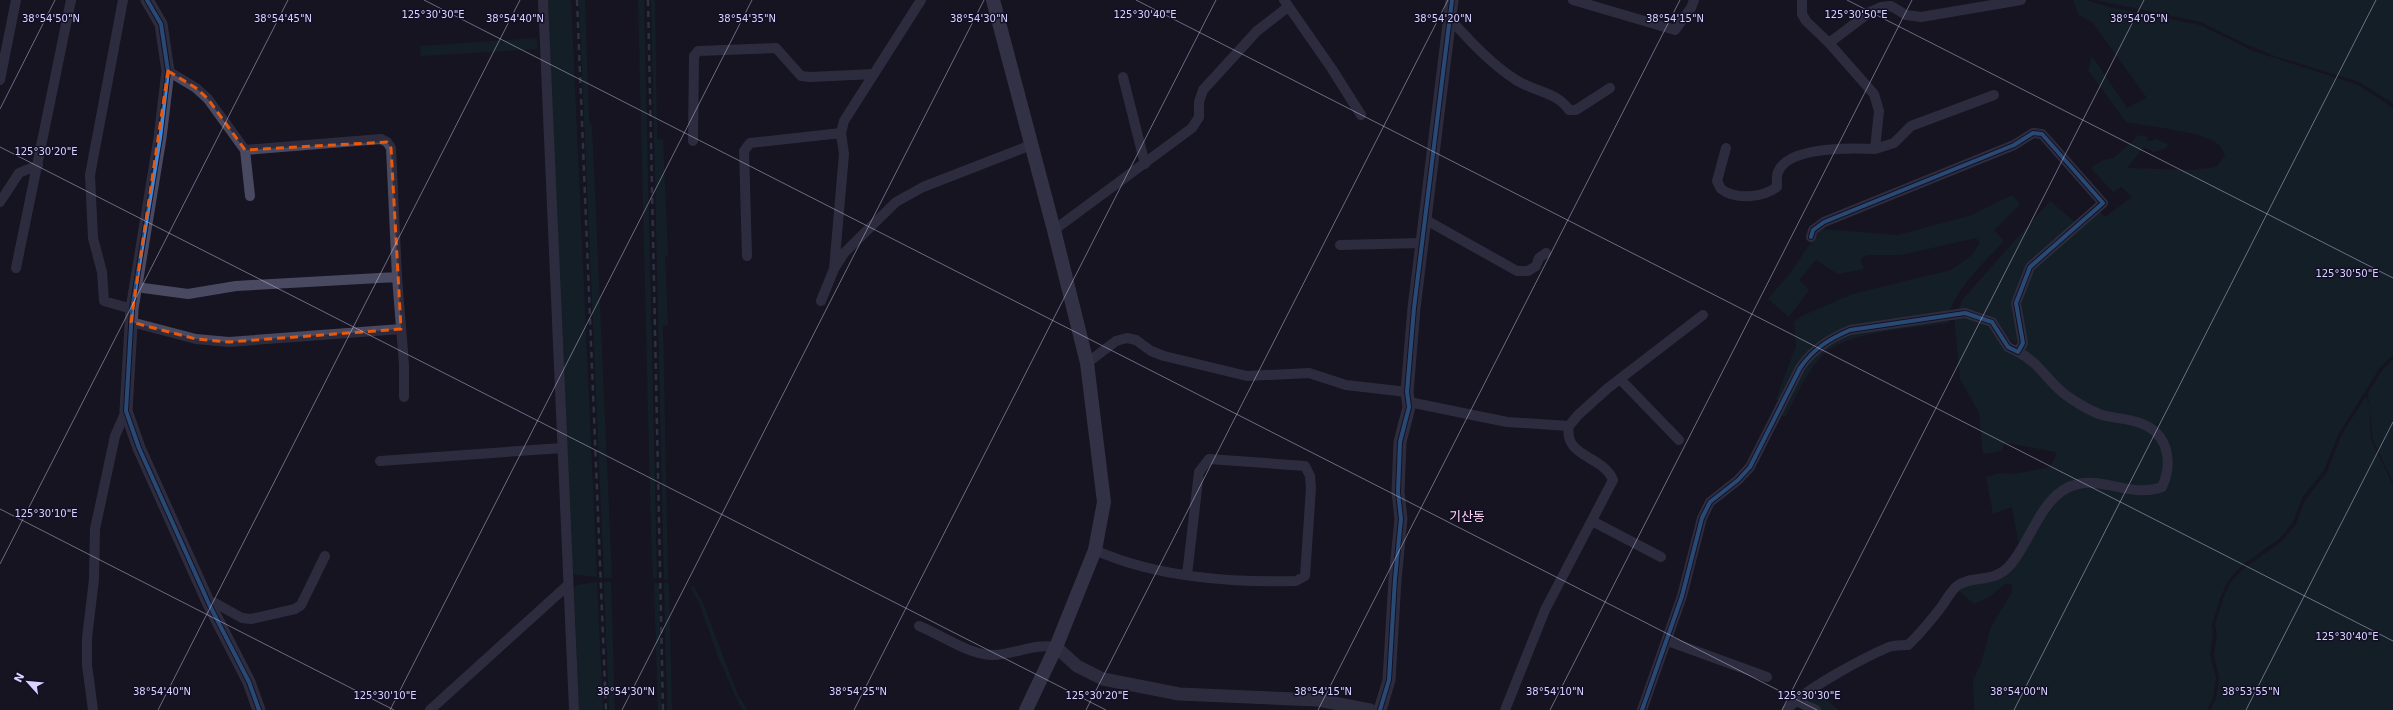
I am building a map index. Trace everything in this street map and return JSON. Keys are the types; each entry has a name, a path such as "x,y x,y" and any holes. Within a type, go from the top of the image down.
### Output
{"main road":[{"path":"993,0 1054,230 1087,363 1104,502 1095,550 1056,647 1026,710"}],"street":[{"path":"0,80 16,0"},
{"path":"16,268 71,0"},
{"path":"123,0 90,175 93,238 102,272 104,301 131,315 196,339 229,342 401,329"},
{"path":"93,710 87,665 87,638 94,579 95,529 116,436 126,411 131,315 160,138 168,71 161,24 147,0"},
{"path":"543,0 574,710"},
{"path":"834,269 844,154 841,133 844,121 921,0"},
{"path":"1380,710 1390,680 1395,579 1401,519 1398,492 1400,448 1408,397 1422,243 1452,0"},
{"path":"1573,0 1675,30 1691,8 1694,0"},
{"path":"1802,0 1802,14 1804,18 1829,43 1874,94 1879,111 1875,149"},
{"path":"1829,43 1870,12 1891,3 1906,15 1921,17 2021,0"},
{"path":"1054,230 1146,164 1192,128 1199,117 1199,102 1202,90 1257,31 1286,4 1332,69 1361,115"},
{"path":"1450,20 1480,50 1507,73 1529,87 1554,96 1564,103 1569,110 1576,110 1610,88"},
{"path":"694,141 694,56 698,51 776,48 802,76 810,77 874,74"},
{"path":"168,71 196,88 208,99 245,150 250,196"},
{"path":"1124,78 1146,164"},
{"path":"1726,148 1717,181 1720,189 1734,194 1751,196 1767,194 1777,187 1778,171 1783,165 1809,152 1838,147 1875,149 1894,144 1911,126 1994,95"},
{"path":"747,256 744,151 750,143 841,133"},
{"path":"1811,237 1813,230 1824,222 2014,146 2033,134 2042,134 2103,203 2030,268 2016,303 2023,343 2018,352"},
{"path":"245,150 381,140 387,142 391,148 404,397"},
{"path":"821,301 834,269 844,253 896,202 923,187 1031,145"},
{"path":"0,202 18,174 38,164"},
{"path":"1426,220 1517,271 1528,271 1536,266 1539,258 1546,253"},
{"path":"1340,245 1422,243"},
{"path":"136,288 188,294 236,286 397,277"},
{"path":"1642,710 1668,640 1684,589 1702,518 1710,502 1738,480 1750,467 1800,368 1811,353 1832,338 1850,330 1965,313 1992,322 2008,347 2032,359 2063,394 2100,414 2147,426 2164,442 2169,458 2167,475 2162,487 2151,491 2140,491 2097,484 2078,484 2064,490 2051,501 2024,547 2006,570 1994,577 1966,582 1957,586 1933,618 1908,645 1891,646 1794,700 1787,710"},
{"path":"1505,710 1545,610 1613,480 1609,471 1572,445 1568,435 1569,426 1578,415 1608,388 1621,380 1703,315"},
{"path":"1087,363 1116,341 1127,338 1136,340 1151,351 1164,356 1247,376 1309,373 1346,385 1408,397 1507,422 1569,426"},
{"path":"1621,380 1679,440"},
{"path":"126,411 139,448 208,604 249,682 259,710"},
{"path":"380,461 562,448"},
{"path":"1095,550 1111,557 1187,575 1216,580 1268,582 1296,581 1305,576 1311,488 1310,476 1305,466 1209,460 1199,472 1187,575"},
{"path":"1592,521 1661,557"},
{"path":"208,604 215,603 242,618 251,619 295,609 301,606 325,556"},
{"path":"430,710 568,585"},
{"path":"920,626 982,653 993,655 1044,645 1056,647 1077,666 1103,680 1178,694 1318,700 1333,706 1370,710"},
{"path":"1668,640 1767,677"},
{"path":"1794,700 1816,710"}],"highlighted area":[{"path":"168,71 196,88 208,99 245,150 387,142 391,148 401,329 229,342 196,339 131,322"}],"green space":[{"path":"548,0 571,0 597,577 571,574"},
{"path":"579,0 585,0 589,121 592,126 612,578 604,578"},
{"path":"638,0 644,0 657,578 653,578 651,532"},
{"path":"651,0 655,0 657,139 663,140 668,256 665,256 668,324 663,326 668,580 664,579"},
{"path":"2073,0 2086,0 2109,7 2200,25 2253,51 2358,85 2393,108 2393,355 2380,367 2338,435 2324,470 2302,498 2293,522 2280,538 2240,567 2228,581 2220,598 2212,625 2213,634 2210,655 2216,678 2213,698 2207,710 1974,710 1973,680 1981,664 1990,629 2012,592 2012,584 2005,584 1992,595 1974,604 1959,591 1970,586 2002,577 2007,573 2023,552 2045,514 2062,494 2072,488 2092,486 2135,495 2153,495 2164,488 2170,475 2173,458 2170,445 2163,435 2140,423 2099,412 2085,406 2049,379 2048,384 2085,411 2099,417 2129,423 2149,432 2161,446 2164,463 2163,473 2160,484 2147,489 2134,489 2105,483 2090,482 2070,484 2062,488 2047,503 2020,551 2012,507 1993,514 1986,477 2000,473 2015,474 2050,467 2056,456 2055,452 2004,442 2002,451 1983,454 1979,413 1960,379 1954,317 1970,317 1987,324 2006,349 2016,355 2023,350 2024,345 2022,304 2024,292 2036,265 2099,211 2105,217 2132,197 2122,187 2113,192 2091,168 2103,160 2114,158 2139,135 2148,137 2147,142 2156,139 2168,144 2166,148 2154,152 2144,147 2127,168 2194,170 2216,167 2225,156 2219,145 2213,140 2202,136 2126,122 2088,70 2092,56 2127,108 2147,98 2093,23 2079,15"},
{"path":"2096,0 2393,0 2393,103 2359,82 2272,55 2201,22"},
{"path":"537,38 538,49 421,56 420,46"},
{"path":"2012,195 2020,204 1994,230 2004,241 1965,284 1948,314 1832,334 1780,402 1776,399 1796,346 1794,322 1804,315 1853,294 1951,270 1972,255 1980,242 1976,238 1901,255 1867,255 1860,259 1864,269 1838,274 1816,260 1799,280 1809,290 1789,317 1768,299 1791,272 1820,229 1898,235 1972,215"},
{"path":"2050,201 2075,222 2021,279 2020,341 2016,343 2010,339 1999,323 1989,315 1978,311 1959,309 1963,299"},
{"path":"1948,319 1949,323 1900,329 1862,336 1831,348 1821,357 1810,371 1785,417 1779,415 1804,367 1814,354 1854,333"},
{"path":"2393,360 2393,482 2373,440 2368,393 2383,369"},
{"path":"2366,396 2369,405 2371,440 2393,485 2393,710 2210,710 2216,699 2219,678 2214,655 2217,634 2215,625 2223,599 2230,583 2242,570 2282,541 2296,524 2305,500 2327,472 2341,436"},
{"path":"597,582 603,710 579,710 574,588 576,585"},
{"path":"604,582 611,582 615,710 609,710"},
{"path":"654,583 659,583 661,710 658,710"},
{"path":"664,583 669,583 672,710 667,710"},
{"path":"690,586 694,587 702,601 738,695 748,710 743,710 739,704 718,657 700,605"},
{"path":"1818,691 1838,710 1821,710 1807,699"}],"railway":[{"path":"577,0 606,710"},
{"path":"648,0 663,710"}],"cycle path":[{"path":"147,0 161,24 168,71 160,138 132,309 126,411 139,448 209,604 249,682 259,710"},
{"path":"1380,710 1389,680 1395,579 1401,519 1398,492 1400,442 1409,407 1407,392 1414,308 1452,0"},
{"path":"1642,710 1682,596 1702,518 1710,502 1738,480 1750,467 1800,368 1810,355 1828,341 1850,330 1965,313 1992,322 2008,347 2018,352 2023,343 2016,303 2030,267 2103,203 2042,134 2033,133 2014,145 1824,222 1813,230 1811,237"}],"district":[{"name":"기산동","path":"1467,516"}]}
